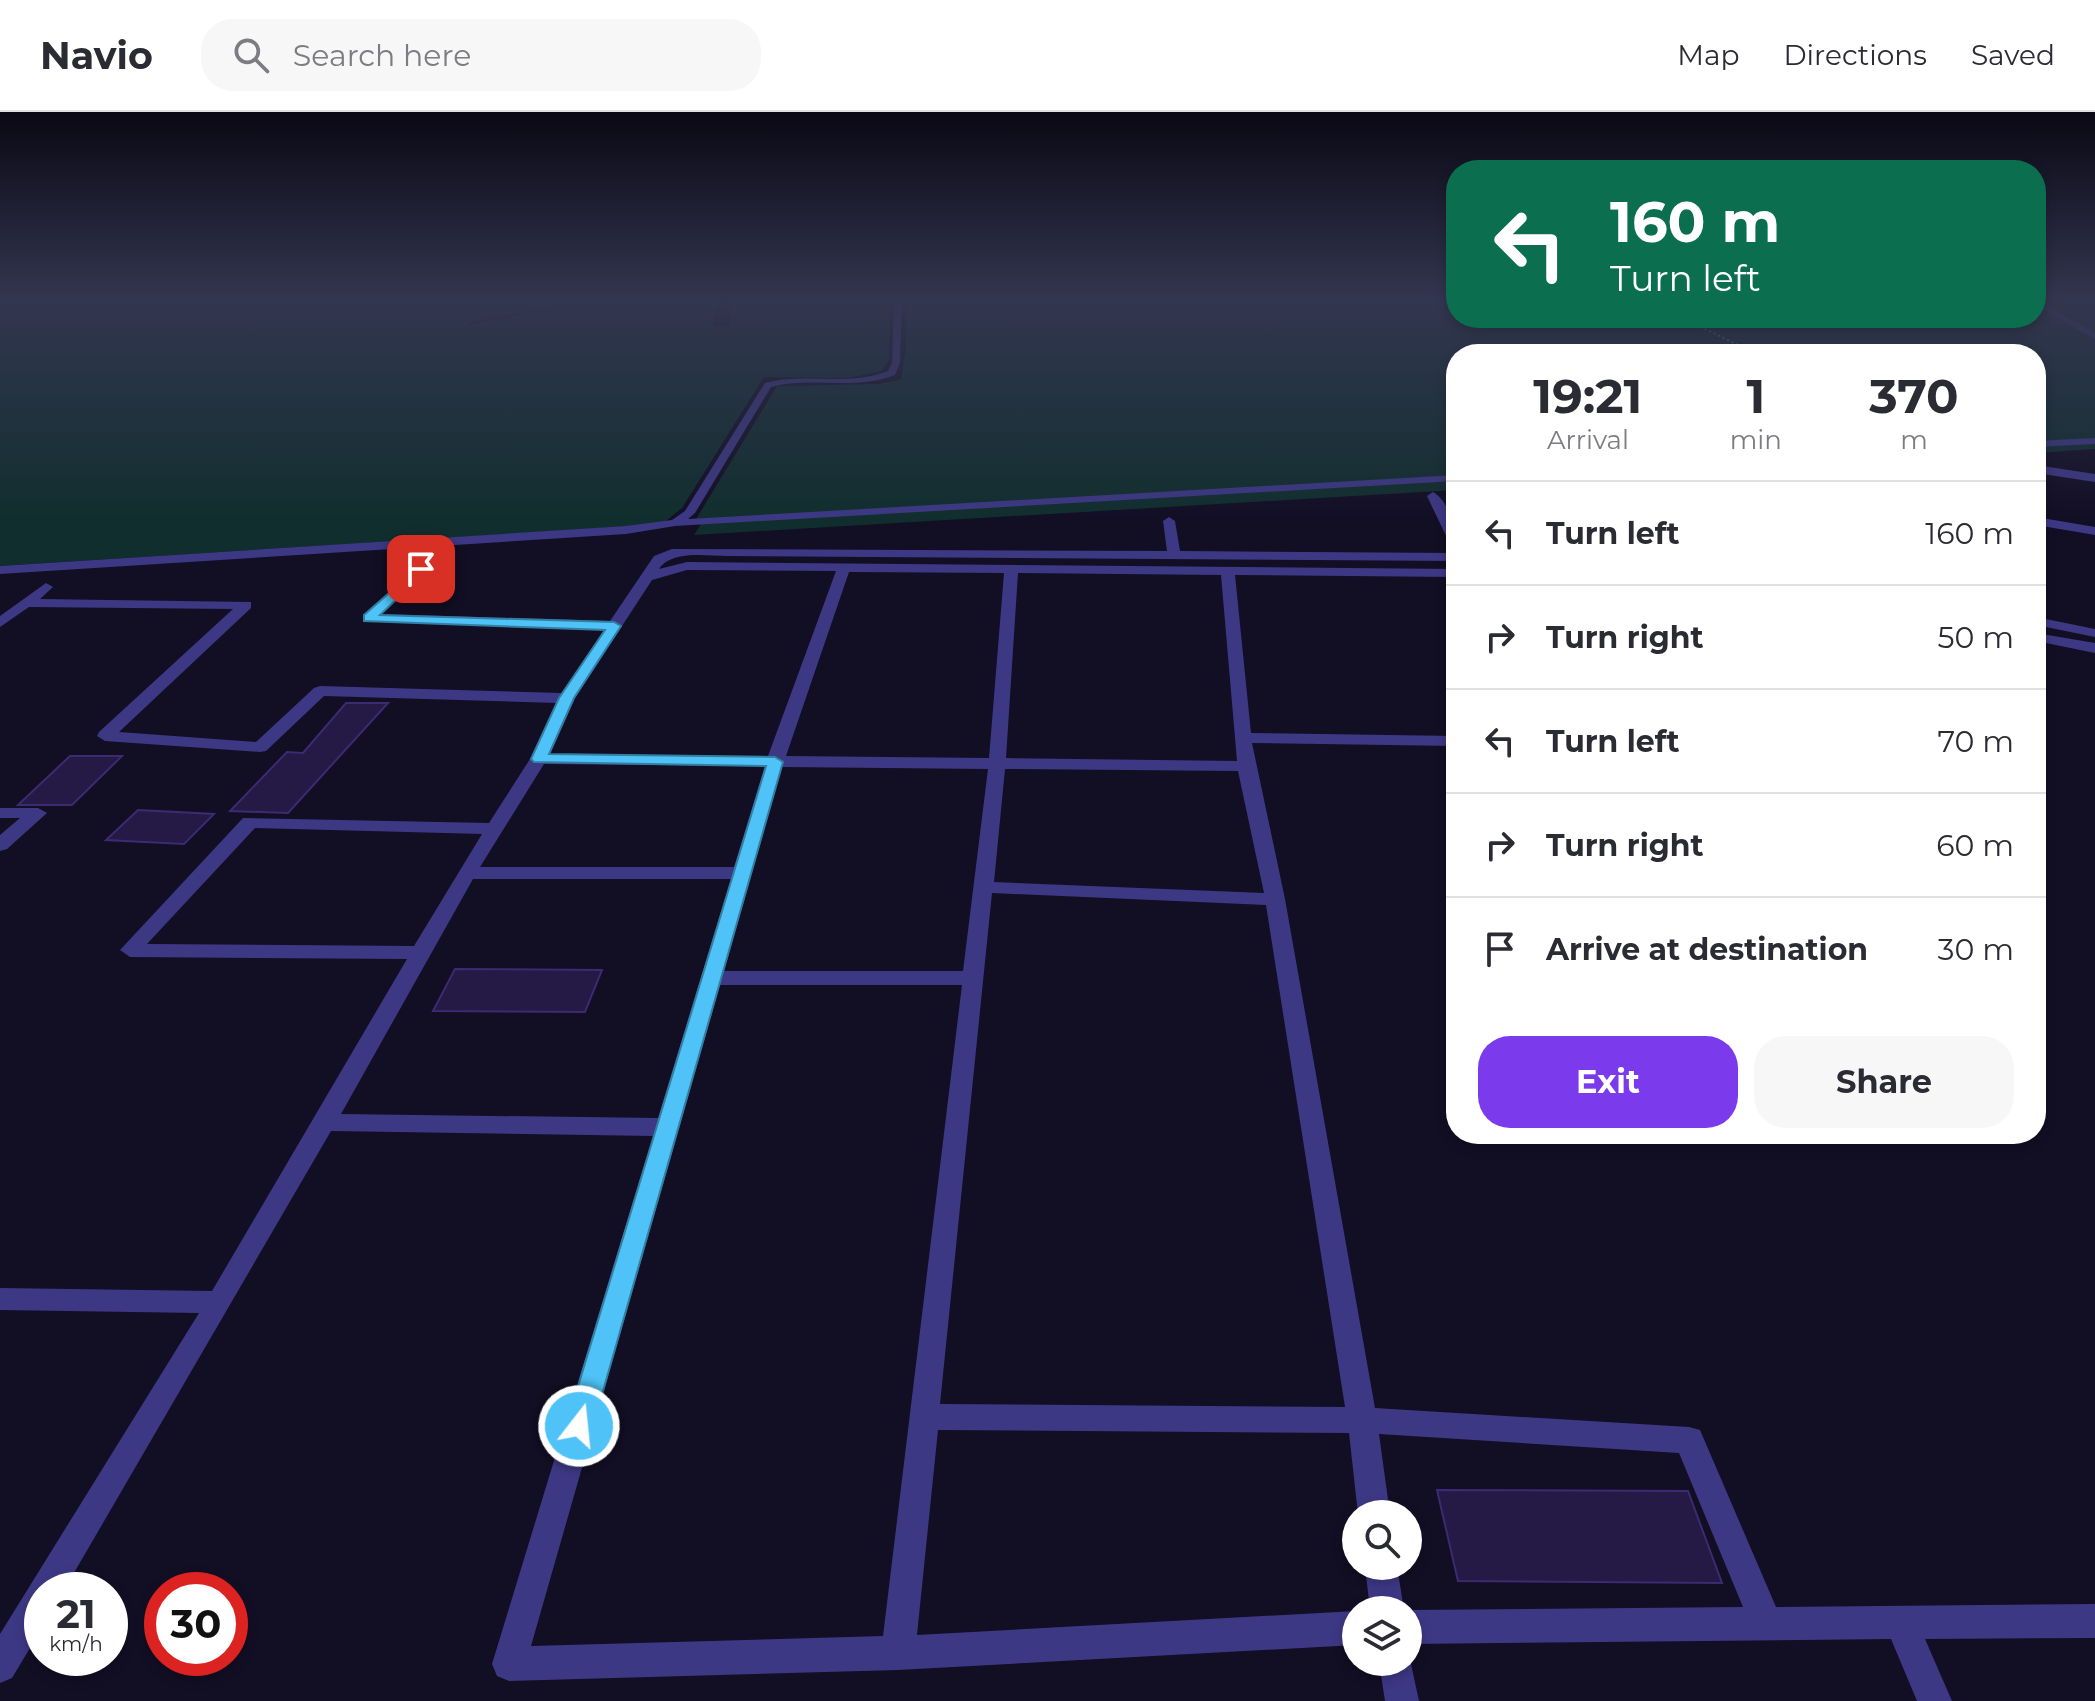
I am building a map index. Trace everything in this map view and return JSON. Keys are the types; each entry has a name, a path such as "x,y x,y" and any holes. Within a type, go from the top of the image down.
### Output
{"street":[{"path":"2046,471 2095,478"},
{"path":"1433,496 1446,522"},
{"path":"1169,521 1174,556"},
{"path":"2046,523 2095,531"},
{"path":"57,1572 220,1302 467,873 539,759 567,698 659,559 672,553 1174,556 1228,573 1446,573"},
{"path":"646,577 687,566 1011,569 1446,557"},
{"path":"844,567 775,762 509,1664 898,1653 1342,1629"},
{"path":"421,569 369,618 614,626"},
{"path":"898,1653 997,764 1011,569"},
{"path":"1228,573 1246,766 1275,899 1362,1420 1372,1500"},
{"path":"0,623 46,587"},
{"path":"25,603 246,605 105,736 260,747 320,691 567,698"},
{"path":"2046,623 2095,633"},
{"path":"2046,639 2095,648"},
{"path":"1245,738 1446,741"},
{"path":"539,759 1246,766"},
{"path":"0,813 38,813 0,845"},
{"path":"422,953 130,950 250,822 495,829"},
{"path":"467,873 742,873"},
{"path":"983,887 1275,899"},
{"path":"711,978 973,978"},
{"path":"324,1122 667,1127"},
{"path":"0,1299 220,1302"},
{"path":"924,1417 1362,1420 1689,1440 1766,1624"},
{"path":"1422,1627 2095,1621"},
{"path":"1900,1622 1935,1701"},
{"path":"0,1666 24,1627"},
{"path":"1398,1676 1402,1701"}],"lane":[{"path":"675,523 689,513 768,385 789,380 857,380 892,372"},
{"path":"2046,443 2095,441"},
{"path":"0,570 626,530 675,523 1446,479"}],"green space":[{"path":"0,372 876,372 848,378 764,377 682,508 666,521 649,525 0,566"},
{"path":"902,372 1446,372 1446,491 694,535 704,519 696,519 777,386 879,384 901,379"},
{"path":"2046,372 2095,372 2095,449 2046,452"}],"building":[{"path":"346,703 388,703 288,813 230,811 287,752 303,753"},
{"path":"70,756 122,756 72,805 18,805"},
{"path":"138,810 214,814 184,844 106,840"},
{"path":"455,969 602,970 585,1012 433,1011"},
{"path":"1437,1490 1688,1491 1722,1583 1458,1581"}],"route":[{"path":"421,569 369,618 614,626 567,698 539,759 775,762 579,1426"}]}
